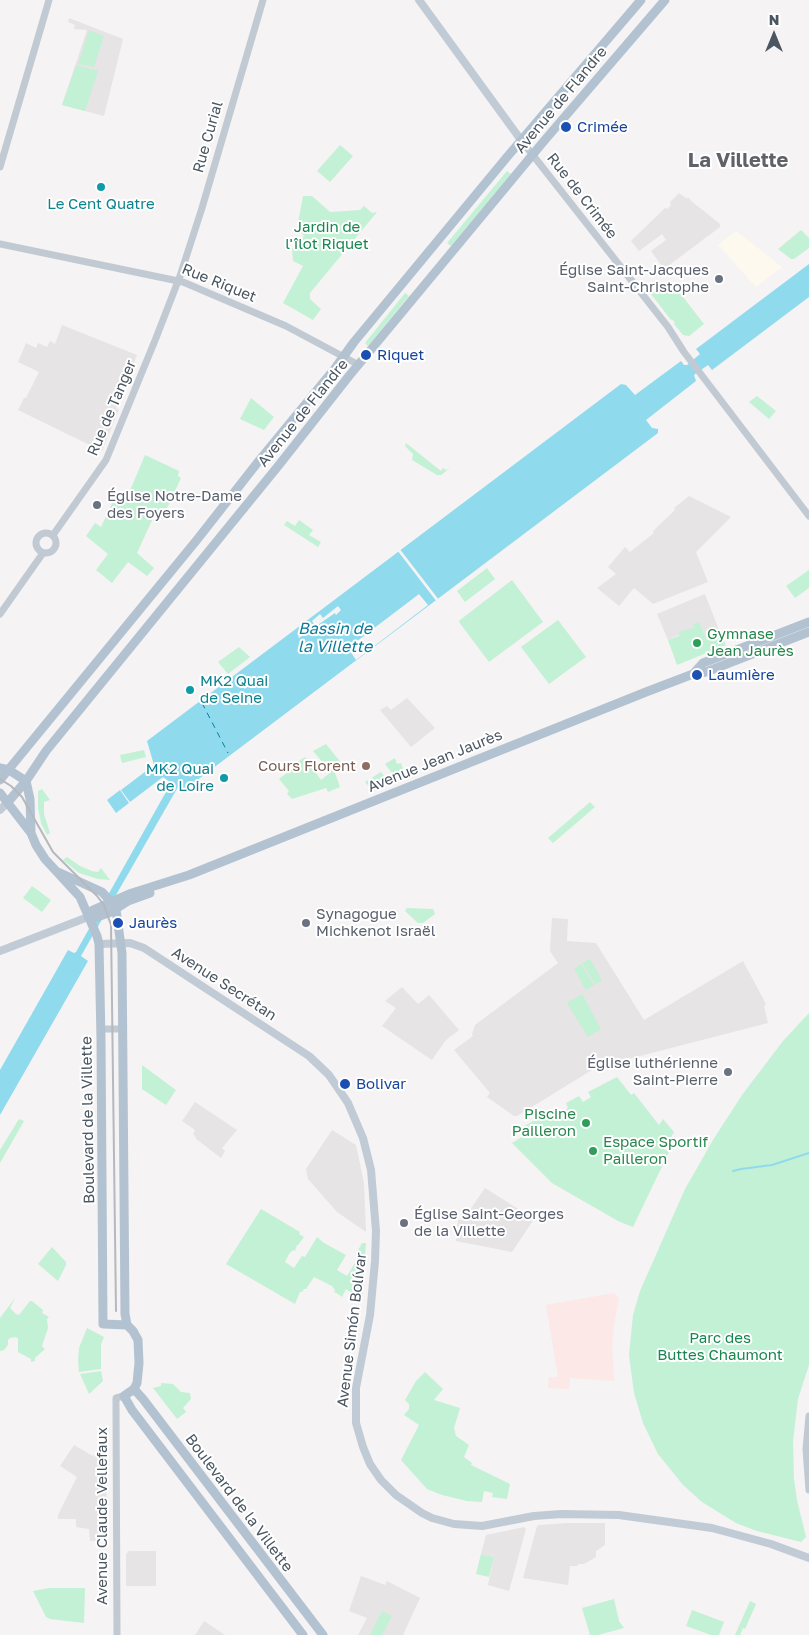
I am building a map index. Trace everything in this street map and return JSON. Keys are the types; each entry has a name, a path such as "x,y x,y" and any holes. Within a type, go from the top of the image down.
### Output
{"main road":[{"name":"Rue de Crimée","path":"419,0 521,140"},
{"name":"Avenue de Flandre","path":"0,780 4,769 147,602 343,357 521,140 641,0"},
{"name":"Avenue de Flandre","path":"8,802 26,781 46,751 359,365 533,155 665,0"},
{"name":"Avenue Jean Jaurès","path":"693,674 703,663 809,622"},
{"name":"Avenue Jean Jaurès","path":"88,917 93,910 114,905 136,891 146,890 189,874 546,731 693,674 706,672 809,632"},
{"path":"4,769 26,781 30,799 31,833"},
{"path":"0,794 8,802 0,810"},
{"name":"Boulevard de la Villette","path":"8,802 31,833 36,845 55,870 80,897 98,944 101,1029 104,1324 127,1325"},
{"path":"55,870 98,888 114,905 120,943 125,1314 127,1325 138,1340 139,1376 134,1389 120,1397"},
{"path":"0,951 88,917"},
{"name":"Avenue Secrétan","path":"98,944 120,943 138,945 144,948 302,1052"},
{"name":"Avenue Simón Bolívar","path":"302,1052 329,1075 348,1103 363,1138 371,1170 376,1222 375,1261 370,1315 356,1388 355,1410 356,1423 370,1464 381,1480 396,1495 412,1508 432,1518 454,1524 482,1526 534,1516 587,1513 658,1519 712,1528 771,1544 809,1558"},
{"name":"Boulevard de la Villette","path":"134,1389 323,1635"},
{"name":"Boulevard de la Villette","path":"120,1397 152,1436 302,1635"}],"street":[{"path":"0,168 49,0"},
{"name":"Rue Curial","path":"178,281 209,184 263,0"},
{"name":"Rue de Crimée","path":"521,140 668,328 809,516"},
{"name":"Rue Riquet","path":"0,244 178,281 198,287 286,326 359,365"},
{"name":"Rue de Tanger","path":"53,535 106,460 178,281"},
{"path":"46,533 53,535 56,544 55,549 52,552 43,553 36,546 37,538 46,533"},
{"path":"0,614 43,553"},
{"path":"101,1029 122,1029"},
{"name":"Avenue Claude Vellefaux","path":"117,1635 115,1467 120,1397"},
{"path":"809,1416 806,1449 809,1490"}],"shaded area":[{"path":"69,18 123,39 104,116 62,105 87,30 74,29 75,25 68,22"},
{"path":"679,193 686,198 690,198 690,200 720,224 720,227 664,269 651,251 666,240 662,234 639,251 631,241 665,208 668,209 671,205 670,202"},
{"path":"736,231 782,267 756,287 718,245"},
{"path":"62,325 137,355 116,408 119,410 102,451 18,410 39,372 18,362 26,343 36,348 38,343 47,347 50,341 55,344"},
{"path":"689,496 731,517 696,552 708,582 653,604 634,588 619,606 597,588 616,574 608,567 625,547 630,552 654,533 653,531 675,510 674,508"},
{"path":"705,594 721,635 707,640 699,622 694,628 668,640 657,614"},
{"path":"407,698 435,728 411,747 380,710 387,706 391,710"},
{"path":"552,918 568,919 567,941 596,943 644,1020 743,961 766,1004 764,1006 768,1023 597,1067 517,1116 514,1116 487,1097 490,1093 454,1050 473,1036 475,1025 558,963 550,951"},
{"path":"402,987 418,1004 429,995 459,1030 446,1040 432,1060 382,1026 396,1008 385,1001"},
{"path":"195,1102 237,1130 222,1148 225,1151 221,1158 195,1138 193,1134 195,1130 182,1121"},
{"path":"332,1130 356,1145 364,1183 366,1232 337,1212 308,1179 306,1169"},
{"path":"485,1188 534,1219 512,1252 456,1241 458,1220 463,1220"},
{"path":"614,1293 619,1298 612,1346 614,1381 570,1378 569,1389 548,1388 549,1377 558,1377 546,1305"},
{"path":"74,1445 91,1455 106,1459 107,1538 104,1541 90,1541 89,1529 76,1527 76,1519 58,1519 58,1515 77,1477 60,1466"},
{"path":"568,1523 605,1523 605,1545 596,1551 596,1557 584,1564 570,1566 568,1585 523,1578 537,1526"},
{"path":"524,1527 526,1529 509,1591 488,1585 494,1557 481,1554 486,1535"},
{"path":"129,1551 156,1551 156,1586 126,1586 126,1554"},
{"path":"361,1576 385,1585 387,1581 420,1598 403,1635 358,1635 367,1618 349,1611"},
{"path":"204,1621 225,1635 195,1635"}],"green space":[{"path":"89,30 104,36 94,67 78,64"},
{"path":"76,65 98,71 85,111 62,105"},
{"path":"340,145 353,156 330,182 317,171"},
{"path":"507,171 511,174 451,246 447,243"},
{"name":"Jardin de l'îlot Riquet","path":"303,196 312,196 330,212 360,210 364,206 372,213 377,212 310,293 310,299 321,309 313,320 283,303 303,266 293,261 292,249 304,236 297,228"},
{"path":"801,230 809,238 809,248 794,259 791,259 778,249"},
{"path":"667,282 673,284 704,324 689,336 683,335 651,294"},
{"path":"405,293 409,296 368,346 365,343"},
{"path":"757,396 776,411 769,419 749,402"},
{"path":"251,398 274,417 264,430 240,419"},
{"path":"406,443 441,471 443,468 446,470 450,468 441,475 437,475 412,460 413,454 405,446"},
{"path":"145,455 179,471 178,476 181,478 162,519 154,516 137,553 154,568 147,576 128,562 112,583 96,570 108,554 86,536 95,523 101,527 115,497 126,500"},
{"path":"299,520 313,530 309,535 321,542 318,547 284,525 287,521 295,526"},
{"path":"487,568 495,579 465,602 457,591"},
{"path":"809,570 809,588 795,598 786,586"},
{"path":"512,580 543,622 489,662 459,622"},
{"path":"558,620 586,657 549,684 521,647"},
{"name":"Gymnase Jean Jaurès","path":"699,622 707,640 721,635 726,645 677,665 668,640 679,636 680,631 694,628 693,624"},
{"path":"239,647 250,657 228,674 218,662"},
{"path":"326,744 342,764 334,770 340,787 328,792 326,788 292,799 287,794 289,791 279,779 305,757 321,780 331,772 313,751"},
{"path":"144,750 146,757 122,763 120,755"},
{"path":"395,758 397,764 401,763 404,773 395,777 385,764"},
{"path":"381,772 387,780 369,787 365,782"},
{"path":"42,789 50,800 44,802 44,814 50,833 47,835 41,823 38,808 38,791"},
{"path":"590,802 595,807 553,843 548,838"},
{"path":"67,857 80,866 92,871 98,872 101,868 110,880 98,879 79,873 63,860"},
{"path":"32,886 51,900 42,912 23,898"},
{"path":"407,908 433,909 435,914 423,923 418,923 405,911"},
{"path":"590,959 602,980 595,984 582,963"},
{"path":"581,964 594,985 586,990 574,969"},
{"path":"582,994 601,1029 588,1037 567,1003"},
{"name":"Parc des Buttes Chaumont","path":"809,1013 809,1365 798,1399 793,1441 794,1479 806,1537 801,1542 757,1531 736,1523 702,1502 683,1485 658,1454 643,1423 634,1393 629,1355 633,1315 640,1291 685,1189 742,1095 783,1041"},
{"path":"142,1065 176,1090 166,1105 142,1089"},
{"name":"Espace Sportif Pailleron","path":"617,1077 631,1095 634,1093 659,1125 663,1119 674,1132 664,1149 669,1152 633,1227 618,1221 552,1183 512,1143 525,1135 521,1128 552,1110 557,1117 566,1112 565,1110 568,1108 566,1103 579,1096 583,1102 591,1097 588,1092"},
{"path":"19,1119 24,1121 0,1163 0,1150"},
{"path":"261,1209 300,1232 299,1234 304,1237 297,1245 295,1251 293,1250 289,1254 285,1262 294,1268 302,1256 305,1257 317,1237 346,1255 337,1270 347,1276 360,1255 357,1252 362,1243 366,1243 362,1303 354,1298 356,1296 346,1289 342,1297 334,1292 335,1290 332,1286 314,1277 306,1289 300,1292 295,1304 226,1264"},
{"path":"52,1247 66,1262 58,1281 38,1264"},
{"path":"15,1298 10,1308 16,1314 19,1315 32,1301 43,1310 42,1313 49,1317 47,1319 48,1328 42,1346 45,1349 35,1358 35,1361 31,1362 31,1359 18,1352 18,1339 16,1337 10,1338 8,1345 4,1350 0,1351 0,1318"},
{"path":"87,1328 104,1337 101,1344 101,1369 79,1372 79,1348"},
{"path":"101,1371 103,1381 89,1394 80,1374"},
{"path":"425,1372 443,1389 434,1400 460,1408 454,1428 456,1436 469,1445 464,1457 472,1463 471,1465 510,1484 507,1499 492,1497 493,1493 484,1491 482,1502 467,1501 442,1495 427,1489 401,1460 419,1425 404,1415 409,1409 409,1404 405,1400 416,1381"},
{"path":"161,1383 173,1384 181,1392 190,1393 191,1399 183,1408 186,1412 177,1419 153,1388 161,1386"},
{"path":"481,1554 494,1557 489,1577 476,1574"},
{"path":"49,1588 85,1588 84,1623 46,1617 33,1591"},
{"path":"614,1599 619,1621 624,1628 598,1635 590,1635 582,1608"},
{"path":"750,1601 756,1604 745,1629 743,1628 740,1635 735,1635"},
{"path":"692,1610 724,1622 719,1635 711,1635 686,1626"},
{"path":"382,1611 392,1616 382,1635 370,1635"}],"water":[{"name":"Bassin de la Villette","path":"809,264 809,297 712,370 708,365 694,375 696,381 646,420 652,428 658,429 658,433 184,790 178,787 81,956 88,961 0,1115 0,1070 68,950 76,952 171,783 163,777 130,802 121,790 154,765 147,741 621,384 626,385 635,395 681,361 684,365 687,365 700,354 696,349"},
{"path":"120,790 129,803 116,813 107,800"}],"pier":[{"path":"399,548 439,600 437,602 397,550"},
{"path":"419,594 428,605 356,660 348,648"},
{"path":"338,606 341,610 336,615 335,613 298,637 314,624 312,621 320,614 323,618"}],"waterway":[{"path":"733,1171 772,1165 809,1153"}],"ferry route":[{"path":"202,703 228,753"}],"railway":[{"path":"0,779 11,786 22,797 53,852 97,896 104,905 111,925 116,1311"}],"place":[{"name":"Crimée","path":"566,127"},
{"name":"Le Cent Quatre","path":"101,187"},
{"name":"Église Saint-Jacques Saint-Christophe","path":"719,279"},
{"name":"Riquet","path":"366,355"},
{"name":"Église Notre-Dame des Foyers","path":"97,505"},
{"name":"Gymnase Jean Jaurès","path":"697,643"},
{"name":"Laumière","path":"697,675"},
{"name":"MK2 Quai de Seine","path":"190,690"},
{"name":"Cours Florent","path":"366,766"},
{"name":"MK2 Quai de Loire","path":"224,778"},
{"name":"Jaurès","path":"118,923"},
{"name":"Synagogue Michkenot Israël","path":"306,923"},
{"name":"Église luthérienne Saint-Pierre","path":"728,1072"},
{"name":"Bolivar","path":"345,1084"},
{"name":"Piscine Pailleron","path":"586,1123"},
{"name":"Espace Sportif Pailleron","path":"593,1151"},
{"name":"Église Saint-Georges de la Villette","path":"404,1223"}],"district":[{"name":"La Villette","path":"738,161"}]}
